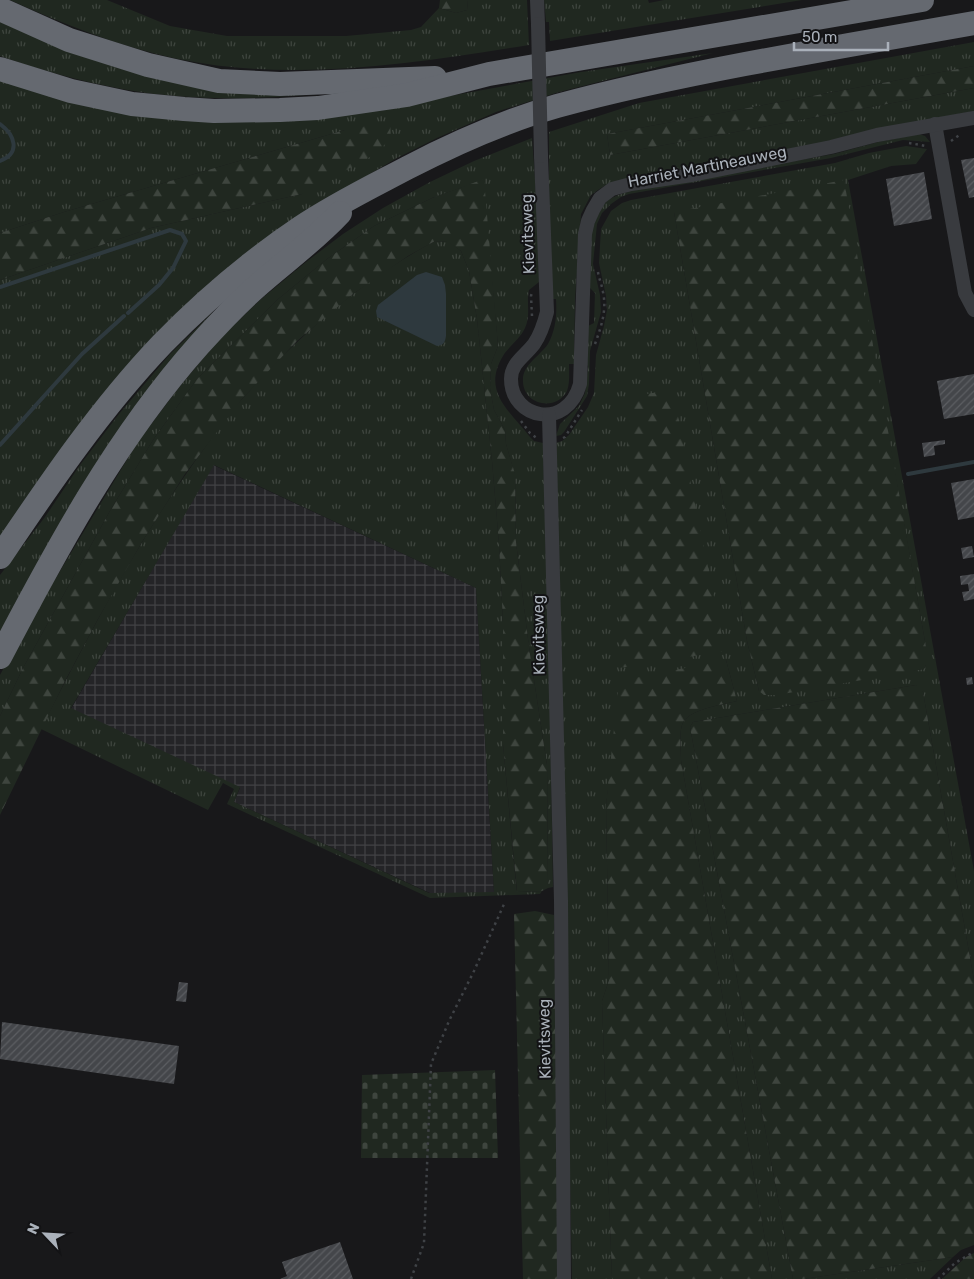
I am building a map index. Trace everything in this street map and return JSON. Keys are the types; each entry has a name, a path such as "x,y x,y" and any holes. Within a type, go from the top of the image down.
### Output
{"highway":[{"path":"0,69 70,91 132,104 222,111 318,108 407,95 489,74 922,0"},
{"path":"0,9 69,40 148,65 219,81 280,84 355,82 489,74"},
{"path":"0,557 92,426 163,344 222,288 260,257 302,226 360,192 456,143 557,106 680,77 974,23"},
{"path":"0,657 33,594 88,499 119,449 170,379 235,307 318,236 360,192"}],"street":[{"name":"Kievitsweg","path":"537,0 547,312 541,332 533,345 517,361 511,377 515,395 525,408 538,414 549,415 561,901 564,1279"},
{"name":"Harriet Martineauweg","path":"549,415 564,410 571,404 578,390 586,234 593,210 600,198 612,189 631,184 692,175 935,124 971,124"},
{"path":"935,124 965,293 974,310"}],"path":[{"path":"907,143 927,146 950,142 971,124"},
{"path":"594,350 603,318 604,306 603,292 596,265"},
{"path":"550,441 559,440 565,436 584,407"},
{"path":"410,1279 424,1243 431,1064 449,1021 506,902"},
{"path":"938,1279 955,1263 974,1252"}],"shaded area":[{"path":"426,272 442,277 445,285 446,336 444,343 437,346 377,317 376,311 378,305 417,275"},
{"path":"213,465 476,588 494,893 430,893 234,802 240,788 71,709"}],"green space":[{"path":"10,0 107,0 170,26 227,36 346,36 411,30 421,27 439,8 456,13 467,10 468,0 527,0 529,45 398,64 354,68 310,70 222,66 178,59 135,48 72,26"},
{"path":"440,0 468,0 467,10 456,13 439,8"},
{"path":"544,0 648,0 649,3 664,0 802,0 550,41 549,22 546,22"},
{"path":"0,20 327,93 276,97 224,98 173,96 122,89 45,70 0,56"},
{"path":"974,42 974,66 607,134 610,155 974,88 974,111 873,130 836,141 626,179 606,185 598,190 591,195 581,214 575,299 574,364 569,364 567,391 562,398 548,403 541,403 528,396 524,389 523,375 528,365 548,344 553,333 556,316 556,299 552,299 549,216 549,132 639,103"},
{"path":"713,53 559,92 496,112 397,158 341,191 251,253 0,542 0,280 151,228 302,194 345,130 64,212 0,233 0,79 31,90 379,109 581,72"},
{"path":"974,66 974,88 610,155 607,134"},
{"path":"390,121 391,139 372,156 302,194 151,228 0,280 0,233 64,212 345,130"},
{"path":"919,134 925,136 930,142 903,140 831,158 629,194 611,204 602,213 597,224 593,264 600,295 601,312 590,351 587,396 564,432 556,436 560,424 579,406 585,393 588,366 586,364 588,326 594,323 595,293 588,286 591,233 598,214 606,202 631,190 834,154 878,142"},
{"path":"532,138 537,206 539,282 529,290 528,318 525,328 503,356 497,369 495,380 501,401 507,410 534,441 543,443 553,887 548,888 547,765 529,647 516,542 515,475 506,444 505,430 494,410 490,388 491,364 498,346 483,180 432,198 374,226 327,259 277,300 197,379 153,440 111,509 23,668 0,716 0,675 21,636 137,443 219,339 260,300 306,262 343,234 383,208 430,182 474,161"},
{"path":"906,146 927,149 916,164 891,166 848,180 974,871 974,980 923,692 916,685 693,722 690,727 793,1279 772,1279 681,760 681,733 685,720 698,711 737,701 726,660 609,782 606,805 609,980 602,1001 612,1279 572,1279 556,443 569,435 588,407 594,393 596,355 607,310 599,263 601,229 611,211 622,203 631,200 835,163 869,153","holes":["674,212 876,366 926,647 926,665 924,669 759,691 747,641"]},
{"path":"484,179 498,346 491,364 490,388 494,410 505,430 506,444 515,474 516,542 529,647 547,765 548,888 542,891 517,892 503,744 503,623 499,544 477,319 469,271 461,251 448,242 435,241 408,256 353,294 297,341 242,399 185,474 142,542 65,681 0,815 0,716 23,668 111,509 153,440 197,379 277,300 327,259 374,226 432,198"},
{"path":"844,180 926,647 926,665 924,669 777,695 764,695 759,691 747,641 674,212"},
{"path":"435,241 449,242 461,251 469,271 477,319 499,544 503,623 503,744 516,885 517,892 542,891 540,894 430,898 227,804 234,789 223,783 208,810 41,729 78,656 138,549 182,479 228,416 264,375 309,331 357,291 408,256","holes":["214,465 476,588 494,892 429,893 234,802 240,787 71,708"]},
{"path":"212,313 215,315 0,638 0,575 45,517 80,465 119,414 170,354"},
{"path":"672,390 725,651 619,668 627,442 633,396"},
{"path":"726,660 737,701 698,711 685,720 681,733 681,760 772,1279 612,1279 602,1001 609,980 606,805 619,681"},
{"path":"916,685 923,692 974,980 974,1245 961,1250 953,1257 793,1279 690,727 693,722"},
{"path":"535,911 554,915 558,1199 557,1279 523,1279 514,914"},
{"path":"495,1070 498,1158 361,1158 362,1075"},
{"path":"974,1253 974,1279 942,1279 966,1257"},
{"path":"953,1257 930,1279 803,1279"}],"building":[{"path":"974,158 974,197 969,198 961,160"},
{"path":"924,172 932,219 894,226 886,179"},
{"path":"974,374 974,414 944,419 937,381"},
{"path":"945,440 945,444 934,446 935,455 924,457 922,443"},
{"path":"974,479 974,517 958,520 951,483"},
{"path":"972,546 974,557 963,559 961,548"},
{"path":"974,574 974,599 964,601 962,592 969,591 968,584 961,585 960,576"},
{"path":"972,677 973,684 967,685 966,678"},
{"path":"179,982 188,983 186,1002 176,1001"},
{"path":"2,1022 179,1046 174,1084 0,1059"},
{"path":"340,1242 353,1279 280,1279 287,1276 282,1262"}],"waterway":[{"path":"0,124 9,133 14,144 7,158 0,161"},
{"path":"0,287 170,230 182,234 186,241 173,268 159,285 128,313"},
{"path":"0,445 82,354 124,316"},
{"path":"908,474 974,462"}]}
